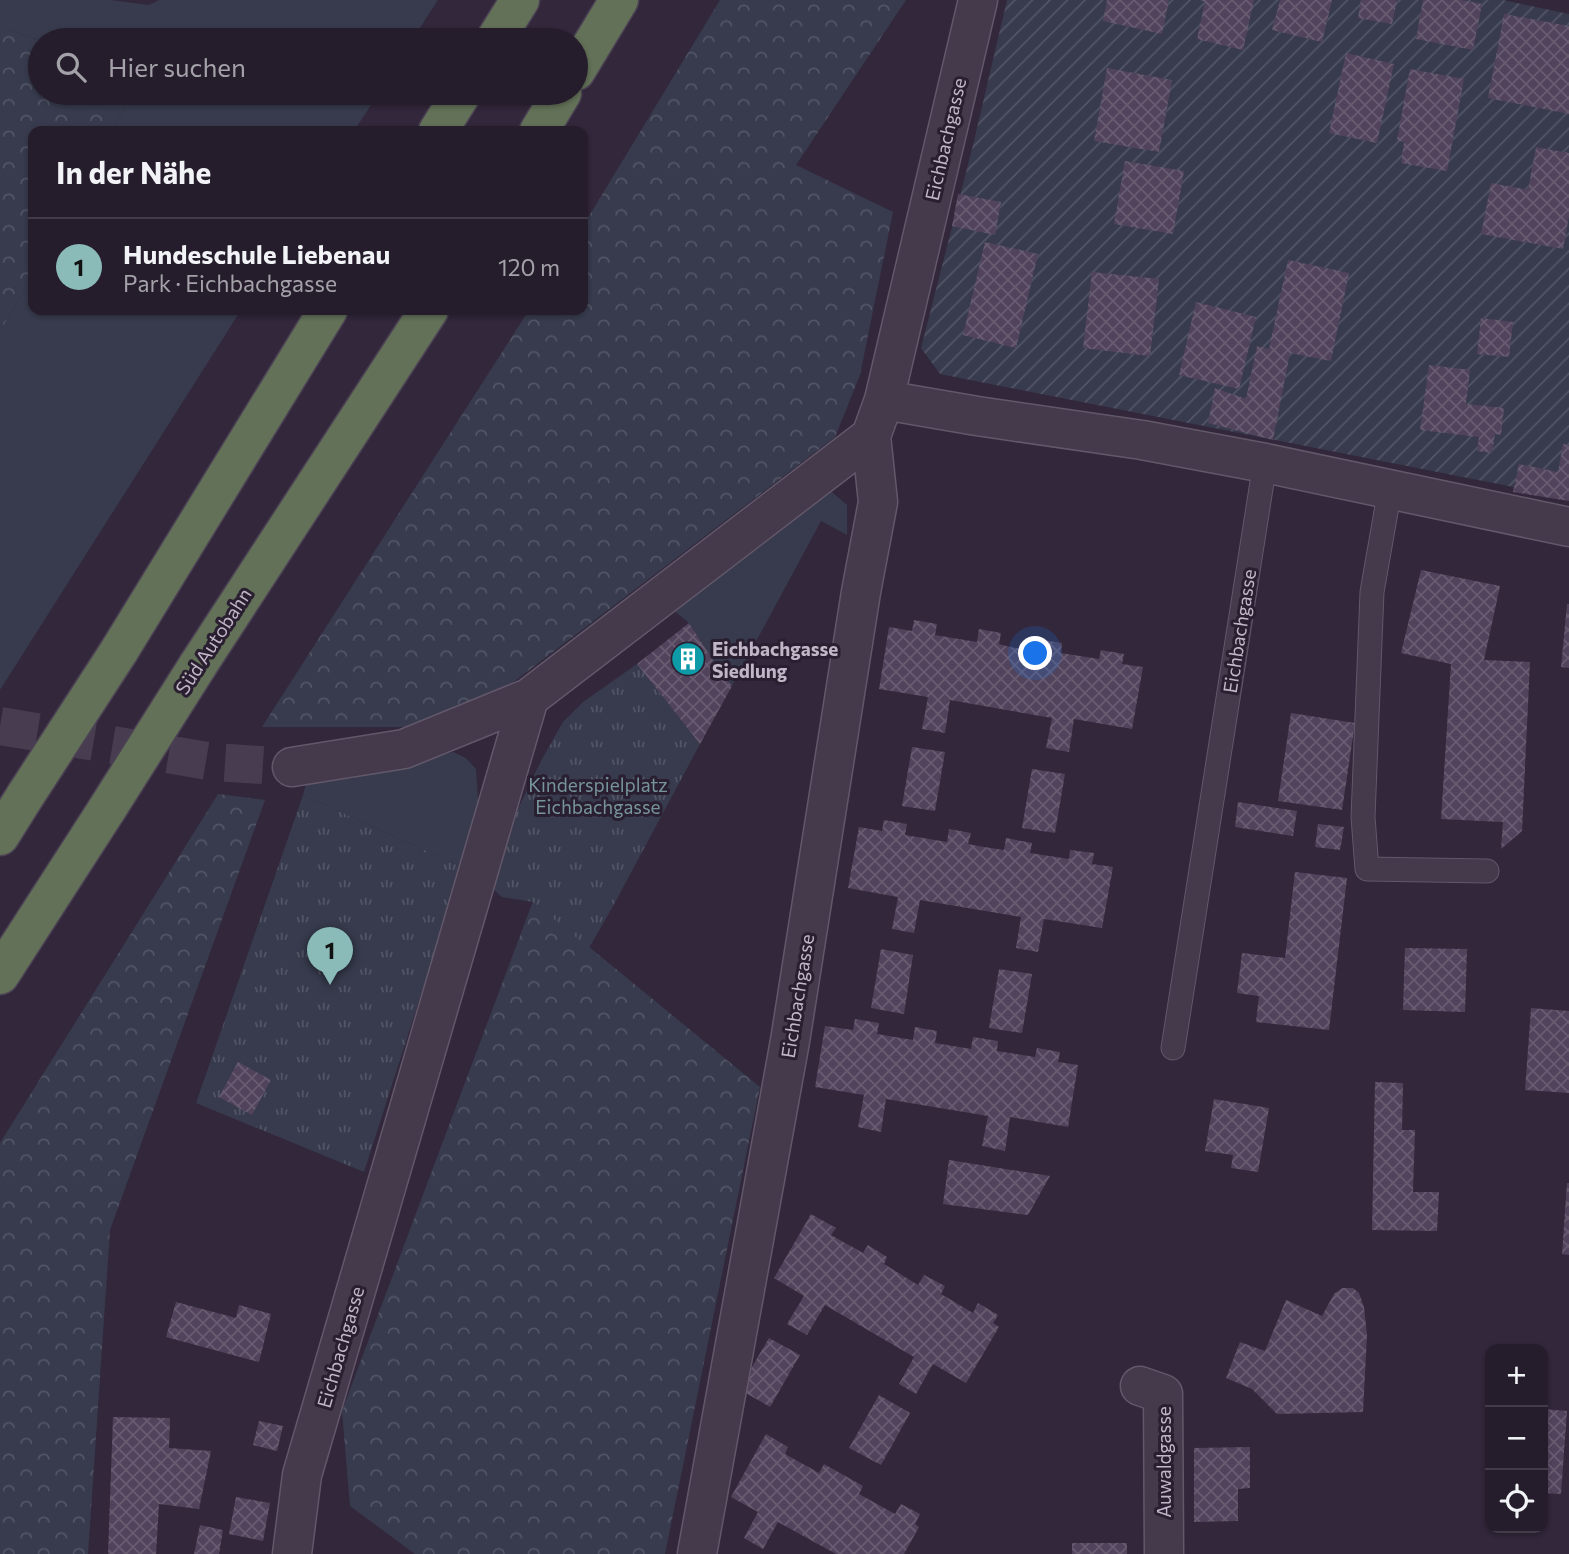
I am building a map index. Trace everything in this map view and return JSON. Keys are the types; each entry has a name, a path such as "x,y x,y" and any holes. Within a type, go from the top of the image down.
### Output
{"highway":[{"path":"502,28 520,0"},
{"path":"588,51 619,0"},
{"path":"442,126 455,105"},
{"path":"542,126 555,105"},
{"path":"0,836 119,651 325,315"},
{"name":"Süd Autobahn","path":"0,975 426,315"}],"street":[{"name":"Eichbachgasse","path":"697,1554 790,1041 859,605 878,502 872,436 884,400 978,0"},
{"path":"884,400 1142,440 1569,527"},
{"path":"292,767 404,749 529,698 872,436"},
{"name":"Eichbachgasse","path":"292,1554 302,1475 529,698"},
{"name":"Auwaldgasse","path":"1140,1386 1163,1394 1164,1554"}],"lane":[{"name":"Eichbachgasse","path":"1173,1048 1265,463"},
{"path":"1390,489 1371,592 1363,817 1367,869 1487,871"}],"green space":[{"path":"0,0 111,0 149,5 159,0 438,0 420,28 28,28 28,37 0,29"},
{"path":"720,0 906,0 796,165 893,212 860,375 835,437 498,694 411,727 262,727 526,315 588,315 588,218"},
{"path":"1007,0 1503,0 1569,14 1569,498 940,374 921,348"},
{"path":"0,29 7,29 28,37 28,105 126,105 115,126 28,126 28,284 0,331"},
{"path":"126,105 371,105 357,126 115,126"},
{"path":"28,284 28,315 238,315 0,690 0,331"},
{"path":"832,492 847,505 847,535 821,521 732,686 689,623 672,609"},
{"name":"Kinderspielplatz Eichbachgasse","path":"637,664 700,744 589,948 533,902 502,897 491,887 517,811 563,722 583,702"},
{"path":"453,752 466,758 476,769 479,813 462,867 303,795 306,784 354,778"},
{"path":"218,794 265,800 110,1230 88,1554 0,1554 0,1143"},
{"path":"303,795 462,867 364,1172 196,1103"},
{"path":"533,901 760,1087 665,1554 415,1554 350,1506 342,1411"}],"building":[{"path":"1107,0 1169,0 1162,34 1103,21"},
{"path":"1200,0 1254,0 1243,50 1197,39 1205,2"},
{"path":"1280,0 1332,0 1322,42 1272,30"},
{"path":"1361,0 1397,0 1392,24 1358,18"},
{"path":"1423,0 1462,0 1482,4 1473,50 1416,39"},
{"path":"1504,14 1569,26 1569,114 1488,98"},
{"path":"1346,53 1394,64 1377,143 1329,133"},
{"path":"1107,68 1172,80 1159,152 1094,141"},
{"path":"1410,69 1464,79 1447,171 1401,163 1404,142 1397,140"},
{"path":"1536,147 1569,153 1569,216 1563,249 1481,234 1491,183 1528,190"},
{"path":"1125,161 1184,171 1173,234 1114,224"},
{"path":"958,194 1001,202 995,235 952,226"},
{"path":"985,242 1038,254 1016,348 963,335"},
{"path":"1288,260 1349,273 1331,361 1290,353 1273,440 1208,423 1215,388 1246,399 1257,346 1269,349"},
{"path":"1092,272 1159,279 1150,356 1083,348"},
{"path":"1196,302 1256,317 1239,389 1179,375"},
{"path":"1481,318 1513,322 1509,357 1477,354"},
{"path":"1429,365 1470,370 1466,404 1504,408 1501,435 1495,434 1492,453 1477,451 1479,437 1420,430"},
{"path":"1563,444 1569,445 1569,501 1513,492 1519,464 1558,472"},
{"path":"1421,570 1500,586 1484,660 1530,662 1522,831 1501,849 1503,822 1441,819 1451,664 1401,653"},
{"path":"1569,604 1569,668 1561,667"},
{"path":"914,620 937,624 935,635 977,642 979,629 1001,633 999,644 1010,647 1035,651 1037,639 1062,643 1061,653 1099,659 1101,650 1124,654 1122,664 1143,667 1132,729 1074,719 1069,752 1046,748 1052,718 950,700 945,733 922,729 928,697 879,689 889,627 912,631"},
{"path":"689,623 732,686 700,744 637,664"},
{"path":"1291,713 1355,723 1342,810 1278,801"},
{"path":"912,747 945,752 935,811 902,806"},
{"path":"1032,769 1065,774 1055,833 1022,828"},
{"path":"1238,802 1297,811 1293,836 1235,827"},
{"path":"884,820 907,824 905,835 947,842 949,829 971,833 968,844 978,846 1004,850 1006,838 1032,843 1030,853 1069,859 1070,850 1094,853 1092,864 1113,867 1102,928 1044,919 1038,952 1016,948 1021,917 920,900 914,933 892,929 898,897 848,888 859,827 882,831"},
{"path":"1318,824 1344,827 1340,850 1315,847"},
{"path":"1295,872 1347,878 1329,1030 1256,1022 1259,996 1237,993 1242,953 1285,958"},
{"path":"1405,948 1467,949 1465,1012 1403,1010"},
{"path":"881,949 913,955 904,1014 871,1008"},
{"path":"999,969 1032,974 1022,1033 989,1028"},
{"path":"1531,1008 1569,1011 1569,1093 1525,1090"},
{"path":"855,1019 879,1023 877,1034 913,1040 915,1027 937,1031 935,1043 971,1049 973,1037 998,1041 997,1051 1035,1057 1037,1048 1060,1052 1058,1062 1078,1065 1068,1127 1010,1117 1005,1151 982,1146 988,1116 886,1099 881,1132 858,1127 864,1095 815,1087 825,1026 853,1030"},
{"path":"238,1062 271,1080 252,1115 219,1097"},
{"path":"1375,1082 1403,1083 1402,1130 1415,1130 1413,1192 1439,1192 1437,1231 1372,1230"},
{"path":"1214,1099 1269,1108 1258,1172 1231,1168 1233,1155 1205,1151"},
{"path":"949,1160 1050,1176 1028,1215 943,1204"},
{"path":"1569,1183 1569,1255 1562,1254"},
{"path":"811,1214 836,1228 831,1235 863,1253 868,1245 887,1257 884,1264 918,1285 924,1275 945,1286 941,1294 973,1313 978,1303 998,1315 993,1323 999,1327 966,1383 933,1364 916,1394 899,1384 914,1357 825,1305 807,1335 787,1324 804,1296 774,1278"},
{"path":"1342,1288 1353,1288 1359,1293 1364,1307 1367,1335 1363,1412 1277,1414 1252,1389 1226,1378 1240,1342 1265,1351 1286,1300 1322,1316 1334,1294"},
{"path":"176,1302 236,1318 239,1305 271,1314 259,1362 166,1337"},
{"path":"769,1338 800,1355 770,1407 739,1389"},
{"path":"879,1395 910,1413 881,1465 849,1448"},
{"path":"1548,1409 1567,1411 1561,1494 1548,1493"},
{"path":"113,1417 170,1418 169,1448 211,1451 199,1509 159,1504 156,1554 108,1554"},
{"path":"259,1421 283,1426 277,1451 253,1445"},
{"path":"766,1434 788,1447 785,1454 819,1473 824,1464 863,1486 859,1494 895,1514 901,1504 920,1514 915,1524 919,1527 904,1554 836,1554 778,1522 763,1549 744,1538 758,1512 731,1497"},
{"path":"1250,1447 1250,1488 1238,1489 1238,1521 1194,1522 1194,1448"},
{"path":"236,1497 270,1503 263,1541 229,1534"},
{"path":"200,1525 223,1530 219,1554 194,1554"},
{"path":"1072,1543 1127,1543 1127,1554 1072,1554"}],"tunnel":[{"path":"0,726 214,762 292,767"}],"place":[{"name":"Eichbachgasse Siedlung","path":"688,659"},
{"name":"Hundeschule Liebenau","path":"330,985"}]}
